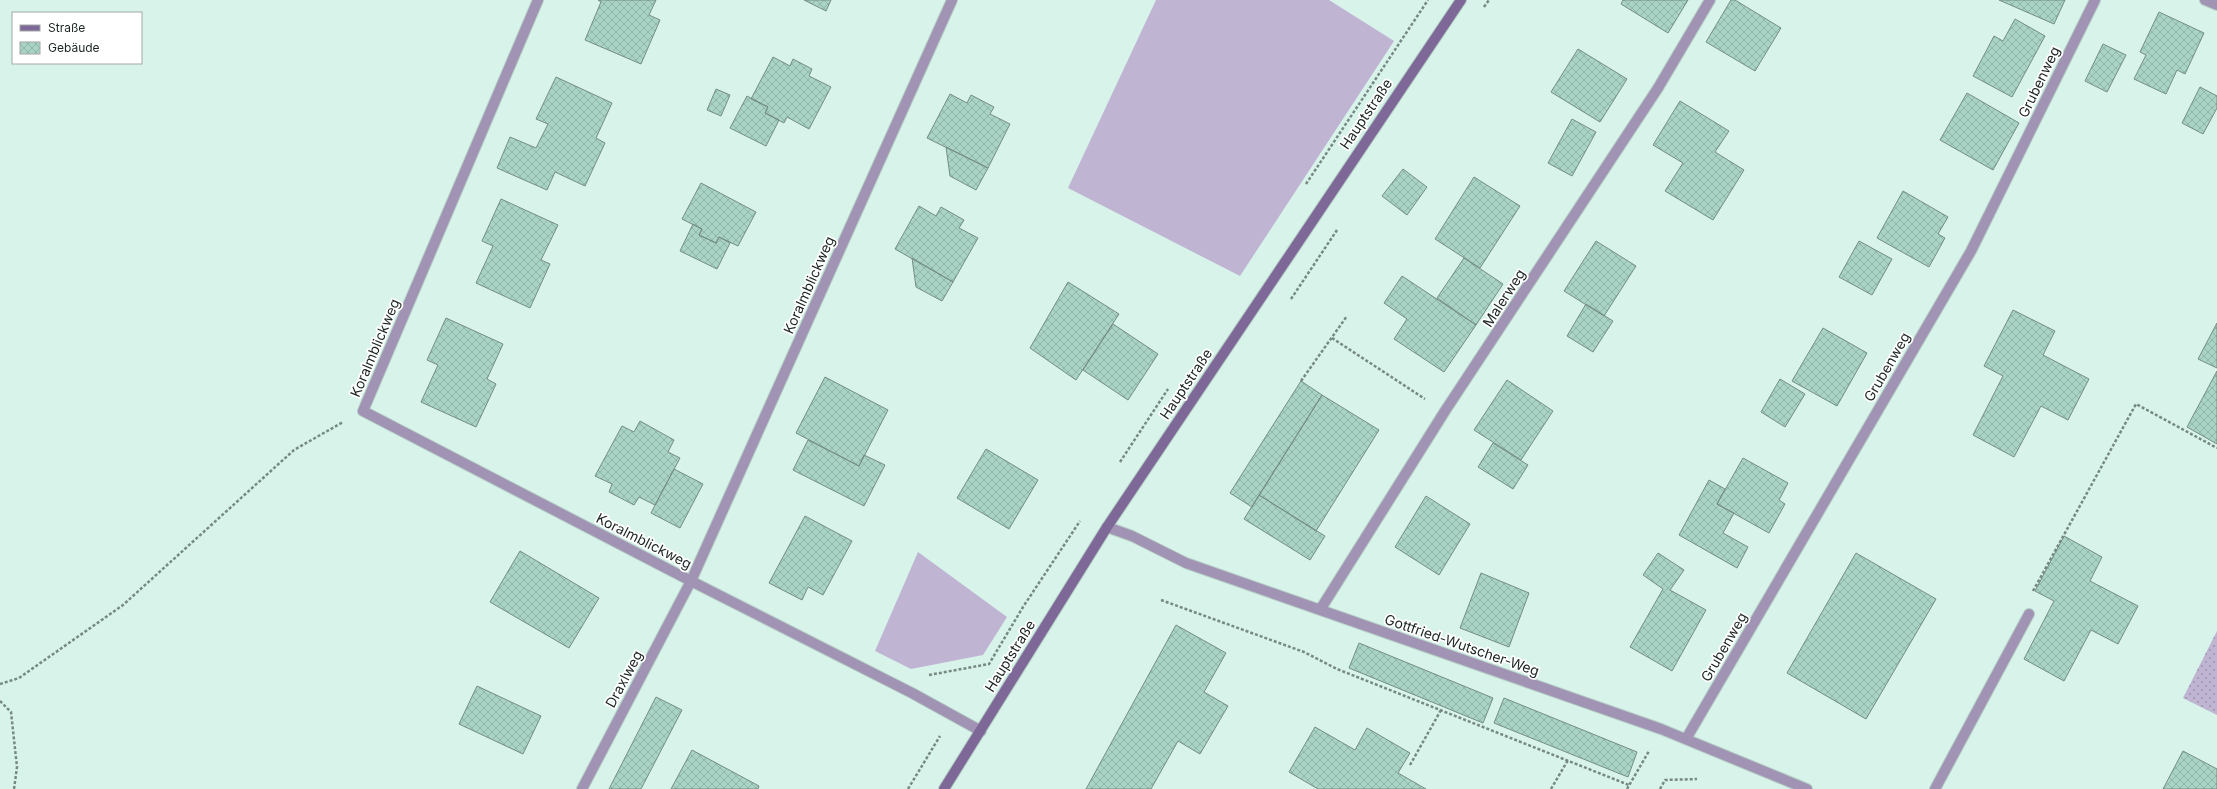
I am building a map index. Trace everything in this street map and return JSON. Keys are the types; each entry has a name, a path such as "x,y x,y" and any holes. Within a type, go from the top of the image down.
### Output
{"main road":[{"name":"Hauptstraße","path":"944,789 1107,527 1461,0"}],"street":[{"name":"Koralmblickweg","path":"538,0 363,411 691,581 912,692 981,730"},
{"name":"Koralmblickweg","path":"691,581 952,0"},
{"name":"Malerweg","path":"1320,610 1445,411 1658,88 1710,0"},
{"name":"Grubenweg","path":"1686,739 1971,252 2095,0"},
{"path":"2205,0 2217,5"},
{"name":"Gottfried-Wutscher-Weg","path":"1107,527 1132,536 1186,563 1661,729 1807,789"},
{"name":"Draxlweg","path":"582,789 691,581"},
{"path":"1935,789 2029,614"}],"path":[{"path":"1305,185 1428,0"},
{"path":"1301,381 1347,316"},
{"path":"1332,338 1445,411"},
{"path":"1117,466 1169,388"},
{"path":"2029,614 2034,588 2136,404 2217,448"},
{"path":"0,684 19,678 123,605 294,450 363,411"},
{"path":"912,692 922,676 988,664 1023,607 1083,517"},
{"path":"1161,600 1304,652 1337,669 1629,785"},
{"path":"0,701 11,712 18,767 14,789"},
{"path":"1410,765 1441,710"},
{"path":"908,789 952,715"},
{"path":"1627,789 1661,729"},
{"path":"1551,789 1568,760"},
{"path":"1660,789 1665,780 1697,779"}],"shaded area":[{"path":"1156,0 1329,0 1394,41 1240,276 1068,188"},
{"path":"918,552 1007,617 983,655 911,669 875,651"},
{"path":"2217,631 2217,715 2183,698"}],"building":[{"path":"598,0 656,0 649,15 660,20 641,64 585,40 601,2"},
{"path":"804,0 831,0 826,11"},
{"path":"1623,0 1688,0 1668,33 1621,4"},
{"path":"1731,0 1735,0 1781,28 1755,71 1706,42"},
{"path":"1999,0 2065,0 2054,24"},
{"path":"2159,12 2204,33 2185,74 2177,70 2166,94 2134,79 2146,55 2140,52"},
{"path":"2015,19 2045,36 2012,97 1973,76 1994,36 2003,41"},
{"path":"2103,44 2126,55 2107,92 2085,81"},
{"path":"1578,49 1627,79 1600,122 1551,92"},
{"path":"773,57 790,66 793,59 812,69 809,76 831,87 809,129 787,117 784,123 765,113 768,107 751,99"},
{"path":"556,77 612,103 596,138 605,143 585,186 555,172 547,190 497,168 510,137 536,148 548,124 536,119"},
{"path":"2200,87 2217,96 2217,108 2203,134 2182,123"},
{"path":"716,89 730,95 721,116 707,110"},
{"path":"1967,93 2019,123 1993,170 1940,140"},
{"path":"950,94 967,103 971,95 994,107 990,114 1010,124 988,168 927,138"},
{"path":"747,96 768,107 765,113 779,120 766,146 730,128"},
{"path":"1680,101 1729,131 1715,152 1744,170 1713,220 1665,191 1683,163 1653,145"},
{"path":"1572,119 1596,132 1572,176 1548,163"},
{"path":"946,147 988,168 976,190 950,176"},
{"path":"1403,169 1427,187 1407,215 1382,196"},
{"path":"1474,177 1520,206 1480,268 1435,239"},
{"path":"701,183 756,212 738,246 719,237 716,243 699,235 702,229 682,219"},
{"path":"1903,191 1948,217 1938,234 1945,238 1929,267 1877,238"},
{"path":"501,199 558,225 541,260 550,264 530,308 476,283 493,246 482,241"},
{"path":"919,206 936,216 941,207 964,220 959,228 978,238 953,282 895,249"},
{"path":"693,224 702,229 699,235 716,243 719,237 730,243 717,269 680,251"},
{"path":"1596,241 1636,266 1604,316 1564,291"},
{"path":"1859,241 1892,259 1872,295 1839,277"},
{"path":"912,258 953,282 942,301 916,287"},
{"path":"1464,258 1503,284 1476,325 1437,298"},
{"path":"1402,276 1476,325 1444,372 1394,339 1407,319 1384,303"},
{"path":"1068,282 1119,314 1076,380 1030,348"},
{"path":"1586,304 1613,321 1593,352 1567,336"},
{"path":"2013,310 2055,331 2043,355 2089,379 2068,420 2041,406 2014,457 1973,435 2003,376 1984,366"},
{"path":"446,318 503,344 487,379 496,384 476,427 421,402 438,365 427,360"},
{"path":"2217,323 2217,368 2198,359"},
{"path":"1113,324 1158,354 1128,400 1083,370"},
{"path":"1823,328 1867,353 1837,406 1792,381"},
{"path":"2217,371 2217,444 2187,427"},
{"path":"825,377 888,410 859,466 796,433"},
{"path":"1780,379 1805,394 1785,427 1761,412"},
{"path":"1507,380 1553,411 1521,460 1474,430"},
{"path":"1301,381 1322,395 1252,507 1230,493"},
{"path":"1322,395 1379,430 1316,531 1259,495"},
{"path":"640,421 674,440 668,452 680,458 655,505 639,497 634,505 609,492 612,484 595,476 622,426 634,432"},
{"path":"808,440 859,466 864,455 885,465 864,506 793,470"},
{"path":"1493,443 1528,465 1513,489 1478,467"},
{"path":"986,449 1038,480 1009,529 957,498"},
{"path":"1743,458 1788,483 1779,500 1785,504 1769,533 1717,504"},
{"path":"674,469 703,484 680,528 651,513"},
{"path":"1709,480 1725,489 1717,504 1734,513 1723,533 1748,547 1737,568 1679,535"},
{"path":"1259,495 1325,536 1310,560 1244,519"},
{"path":"1426,496 1470,524 1439,575 1395,547"},
{"path":"805,516 852,541 823,595 808,587 802,600 769,583"},
{"path":"2064,536 2102,557 2090,581 2138,606 2118,644 2091,630 2064,681 2024,659 2054,601 2035,591"},
{"path":"520,551 599,598 569,648 490,602"},
{"path":"1658,553 1684,570 1670,590 1706,610 1672,671 1630,647 1663,589 1643,575"},
{"path":"1856,553 1936,599 1866,719 1787,673"},
{"path":"1481,573 1529,593 1509,647 1460,628"},
{"path":"1176,625 1226,653 1204,692 1228,706 1200,754 1178,741 1151,789 1086,789"},
{"path":"1359,643 1493,698 1483,723 1349,668"},
{"path":"477,686 541,716 523,754 459,724"},
{"path":"656,697 682,710 641,789 609,789"},
{"path":"1504,698 1637,752 1628,777 1494,723"},
{"path":"1315,727 1355,750 1367,728 1410,753 1398,773 1426,789 1318,789 1289,772"},
{"path":"692,750 759,786 758,789 671,789"},
{"path":"2183,751 2217,769 2217,789 2163,789"}]}
